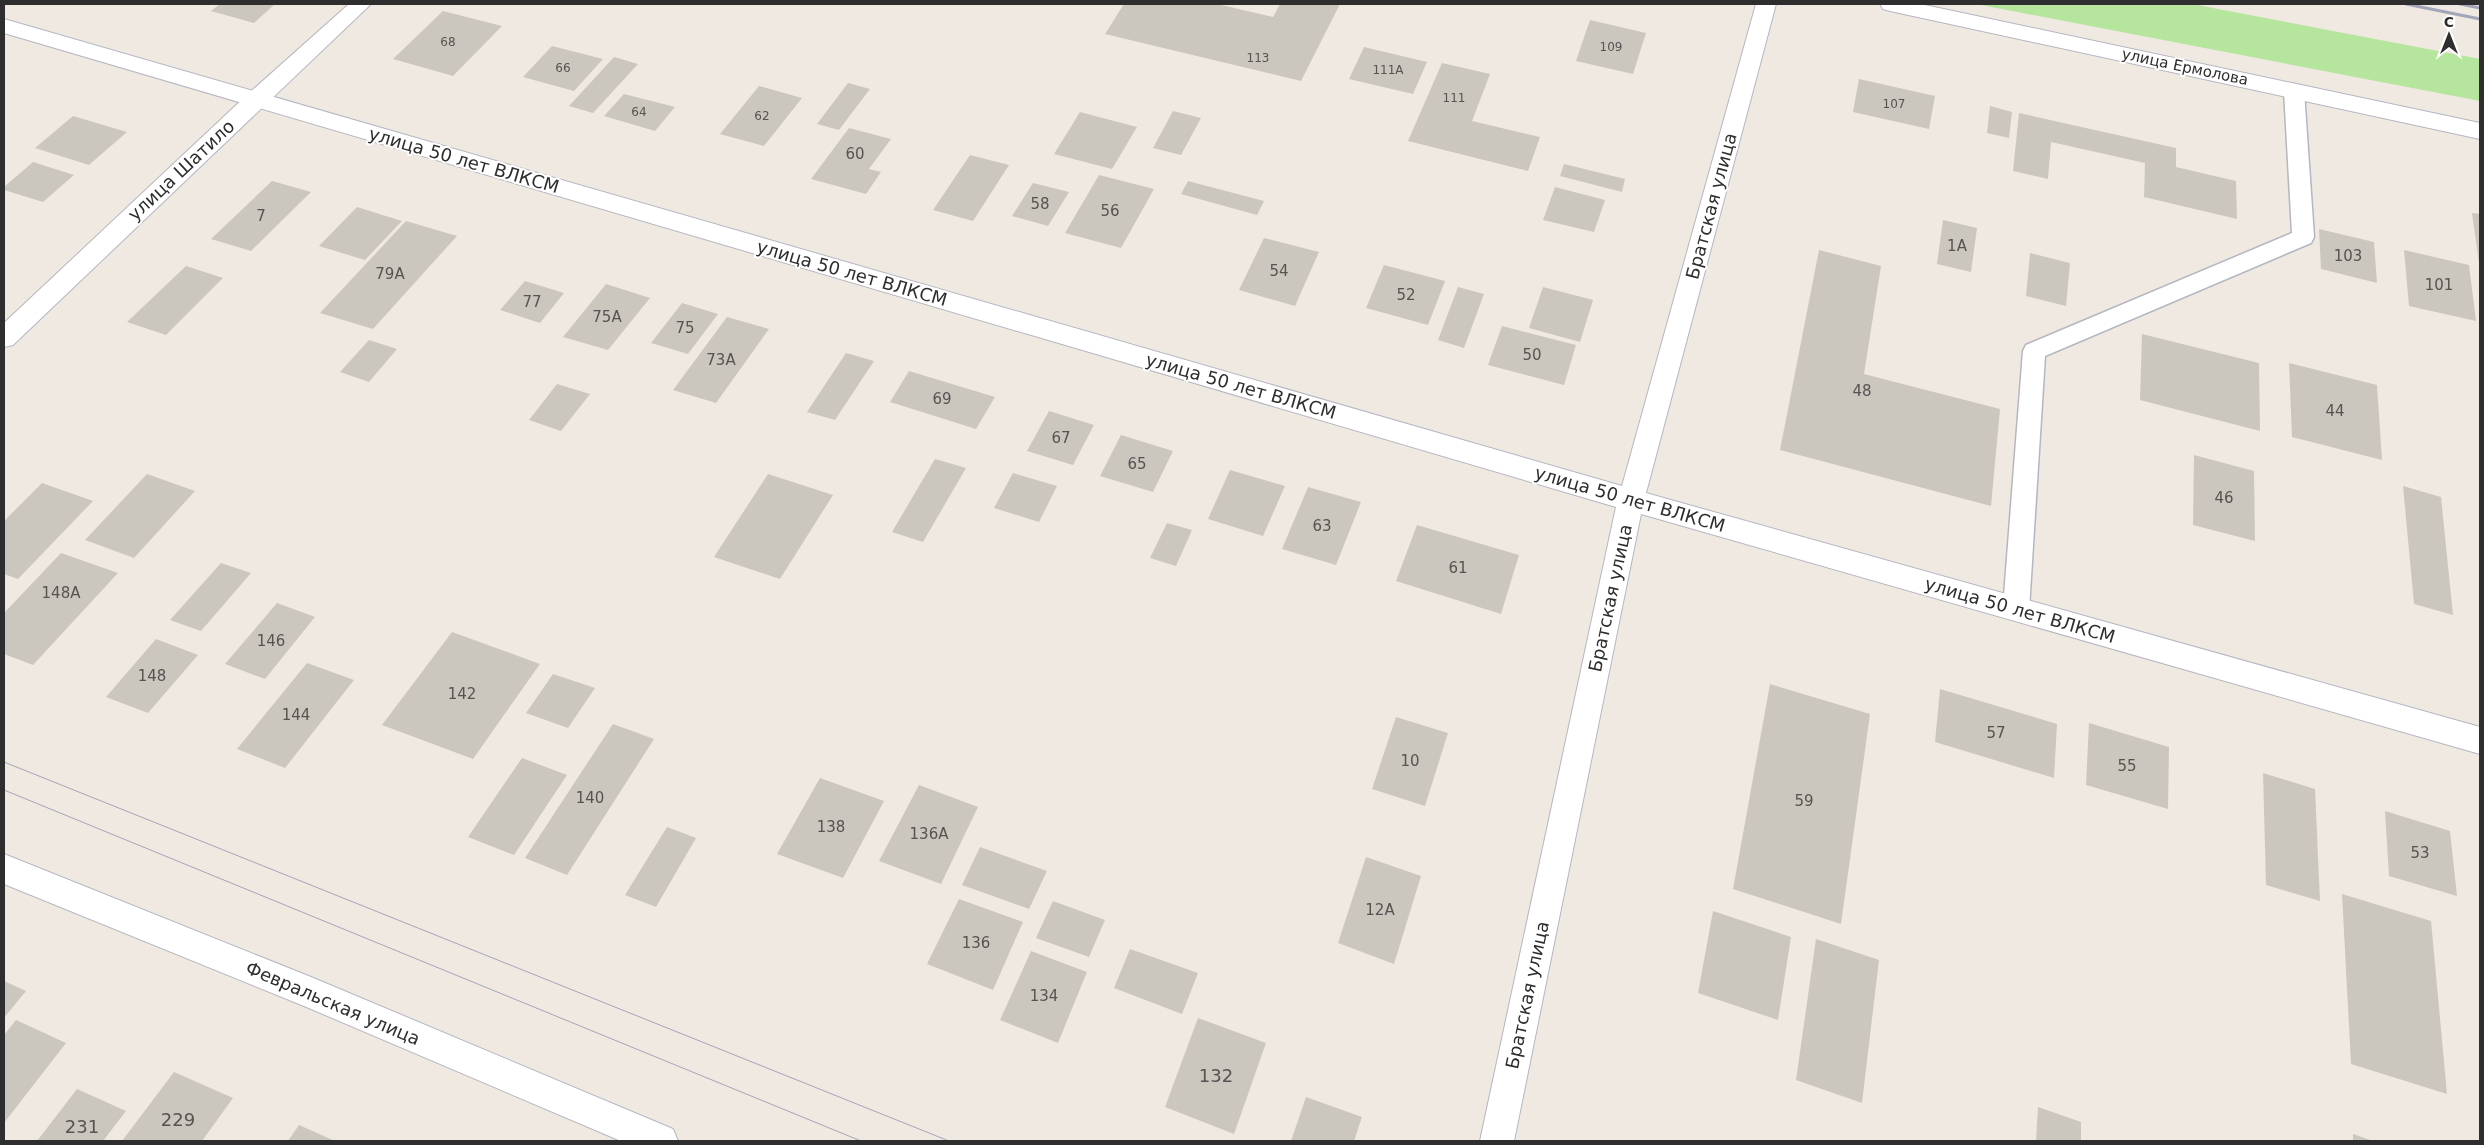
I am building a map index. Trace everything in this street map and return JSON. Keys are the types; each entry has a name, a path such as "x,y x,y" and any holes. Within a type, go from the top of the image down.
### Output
{"street":[{"name":"улица Шатило","path":"4,338 256,99 361,4"},
{"name":"Братская улица","path":"1497,1141 1631,500 1766,4"},
{"name":"улица Ермолова","path":"1890,4 2480,131"},
{"name":"улица 50 лет ВЛКСМ","path":"4,26 1631,500 2480,741"},
{"name":"Февральская улица","path":"4,869 311,992 661,1141"}],"lane":[{"path":"2016,609 2034,351 2303,237 2294,91"}],"green space":[{"path":"1976,4 2192,4 2480,59 2480,101"}],"building":[{"path":"220,4 275,4 254,23 211,11"},
{"path":"1124,4 1217,4 1273,17 1280,4 1340,4 1301,81 1105,34"},
{"path":"443,11 502,26 453,76 393,59"},
{"path":"1590,20 1646,33 1633,74 1576,61"},
{"path":"552,46 603,59 574,91 523,77"},
{"path":"1364,47 1427,62 1413,94 1349,79"},
{"path":"614,57 638,64 593,113 569,106"},
{"path":"1442,63 1490,74 1472,121 1540,137 1528,171 1408,141"},
{"path":"1859,79 1935,96 1929,129 1853,112"},
{"path":"848,83 870,89 839,130 817,124"},
{"path":"759,86 802,98 764,146 720,134"},
{"path":"624,94 675,107 655,131 604,116"},
{"path":"1990,106 2012,112 2009,138 1987,133"},
{"path":"1173,111 1201,118 1181,155 1153,148"},
{"path":"1080,112 1137,127 1112,169 1054,154"},
{"path":"2019,113 2176,148 2176,167 2236,181 2237,219 2144,197 2145,163 2051,142 2048,179 2013,171"},
{"path":"73,116 127,132 89,165 35,148"},
{"path":"849,128 891,139 869,169 881,172 866,194 811,179"},
{"path":"970,155 1009,165 973,221 933,210"},
{"path":"33,162 74,175 43,202 4,190 4,187"},
{"path":"1564,164 1625,179 1622,192 1560,176"},
{"path":"1099,175 1154,189 1121,248 1065,233"},
{"path":"272,181 311,192 251,251 211,239"},
{"path":"1188,181 1264,201 1257,215 1181,194"},
{"path":"1033,183 1069,192 1048,226 1012,216"},
{"path":"1555,187 1605,200 1594,232 1543,220"},
{"path":"357,207 402,221 365,260 319,246"},
{"path":"2472,213 2480,214 2480,263 2479,263"},
{"path":"1943,220 1977,228 1971,272 1937,264"},
{"path":"406,221 457,236 373,329 320,313"},
{"path":"2319,229 2374,242 2377,283 2321,269"},
{"path":"1264,238 1319,252 1295,306 1239,290"},
{"path":"1819,250 1881,266 1864,374 2000,409 1991,506 1780,450"},
{"path":"2404,250 2469,265 2476,321 2409,306"},
{"path":"2030,253 2070,263 2066,306 2026,296"},
{"path":"1384,265 1445,281 1428,325 1366,308"},
{"path":"186,266 223,278 166,335 127,322"},
{"path":"525,281 564,293 540,323 500,310"},
{"path":"606,284 650,298 608,350 563,337"},
{"path":"1458,287 1484,294 1464,348 1438,340"},
{"path":"1543,287 1593,300 1580,342 1529,328"},
{"path":"682,303 718,314 688,354 651,343"},
{"path":"727,317 769,329 716,403 673,390"},
{"path":"1502,326 1576,345 1564,385 1488,365"},
{"path":"2142,334 2259,363 2260,431 2140,400"},
{"path":"369,340 397,349 369,382 340,372"},
{"path":"846,353 874,361 835,420 807,412"},
{"path":"2289,363 2377,385 2382,460 2292,437"},
{"path":"909,371 995,397 976,429 890,402"},
{"path":"557,384 590,394 561,431 529,420"},
{"path":"1049,411 1094,425 1073,465 1027,451"},
{"path":"1121,435 1173,451 1153,492 1100,476"},
{"path":"2194,455 2254,471 2255,541 2193,525"},
{"path":"935,459 966,468 923,542 892,532"},
{"path":"1230,470 1285,486 1263,536 1208,519"},
{"path":"1013,473 1057,486 1039,522 994,508"},
{"path":"147,474 195,491 134,558 85,540"},
{"path":"768,474 833,495 780,579 714,557"},
{"path":"42,483 93,501 18,579 4,574 4,521"},
{"path":"2403,486 2441,497 2453,615 2414,604"},
{"path":"1308,487 1361,502 1336,565 1282,549"},
{"path":"1167,523 1192,530 1176,566 1150,558"},
{"path":"1417,525 1519,555 1501,614 1396,581"},
{"path":"61,553 118,573 33,665 4,654 4,613"},
{"path":"221,563 251,573 201,631 170,620"},
{"path":"277,603 315,617 265,679 225,664"},
{"path":"452,632 540,664 473,759 382,725"},
{"path":"156,639 198,655 148,713 106,697"},
{"path":"307,663 354,680 285,768 237,749"},
{"path":"553,674 595,688 568,728 526,713"},
{"path":"1770,684 1870,714 1841,924 1733,889"},
{"path":"1940,689 2057,724 2054,778 1935,742"},
{"path":"1396,717 1448,733 1425,806 1372,789"},
{"path":"2089,723 2169,747 2168,809 2086,785"},
{"path":"613,724 654,739 567,875 525,858"},
{"path":"522,758 567,775 514,855 468,837"},
{"path":"2263,773 2315,789 2320,901 2266,885"},
{"path":"820,778 884,801 843,878 777,854"},
{"path":"919,785 978,807 941,884 879,861"},
{"path":"2385,811 2450,831 2457,896 2389,876"},
{"path":"667,827 696,838 656,907 625,895"},
{"path":"980,847 1047,871 1029,909 962,885"},
{"path":"1366,857 1421,876 1394,964 1338,943"},
{"path":"2342,894 2431,921 2447,1094 2351,1064"},
{"path":"959,899 1023,922 993,990 927,964"},
{"path":"1053,901 1105,920 1089,957 1036,938"},
{"path":"1713,911 1791,937 1778,1020 1698,993"},
{"path":"1816,939 1879,960 1862,1103 1796,1080"},
{"path":"1130,949 1198,973 1182,1014 1114,988"},
{"path":"1031,951 1087,972 1058,1043 1000,1020"},
{"path":"4,981 26,991 4,1018"},
{"path":"1198,1018 1266,1043 1234,1134 1165,1107"},
{"path":"16,1020 66,1043 4,1123 4,1035"},
{"path":"174,1072 233,1098 202,1141 122,1141"},
{"path":"77,1089 126,1111 103,1141 37,1141"},
{"path":"1306,1097 1362,1117 1354,1141 1291,1141"},
{"path":"2038,1107 2081,1122 2081,1141 2036,1141"},
{"path":"299,1125 335,1141 288,1141"},
{"path":"2353,1134 2373,1141 2353,1141"}],"tram line":[{"path":"4,762 949,1141"},
{"path":"4,790 861,1141"}],"railway":[{"path":"2406,4 2480,19"},
{"path":"2460,4 2480,8"}]}
